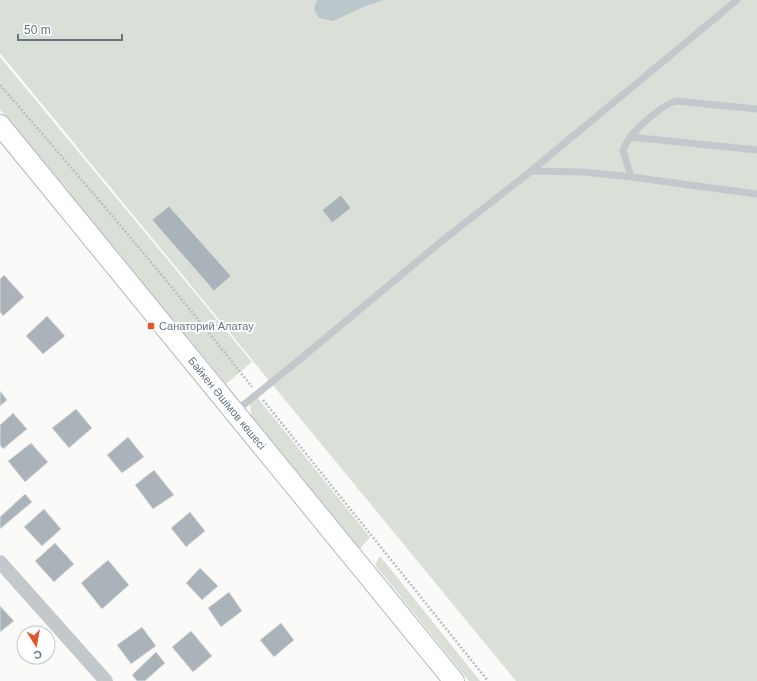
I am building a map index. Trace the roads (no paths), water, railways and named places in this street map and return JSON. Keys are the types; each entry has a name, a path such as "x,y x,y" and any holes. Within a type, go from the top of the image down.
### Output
{"main road":[{"name":"Бәйкен Әшімов көшесі","path":"0,126 454,681"}],"street":[{"path":"1,564 106,681"}],"lane":[{"path":"234,412 437,245 531,171 737,0"},
{"path":"631,177 623,150 630,137 663,107 676,101 757,109"},
{"path":"630,137 757,150"},
{"path":"531,171 584,172 757,194"}],"place":[{"name":"Санаторий Алатау","path":"151,326"}]}
